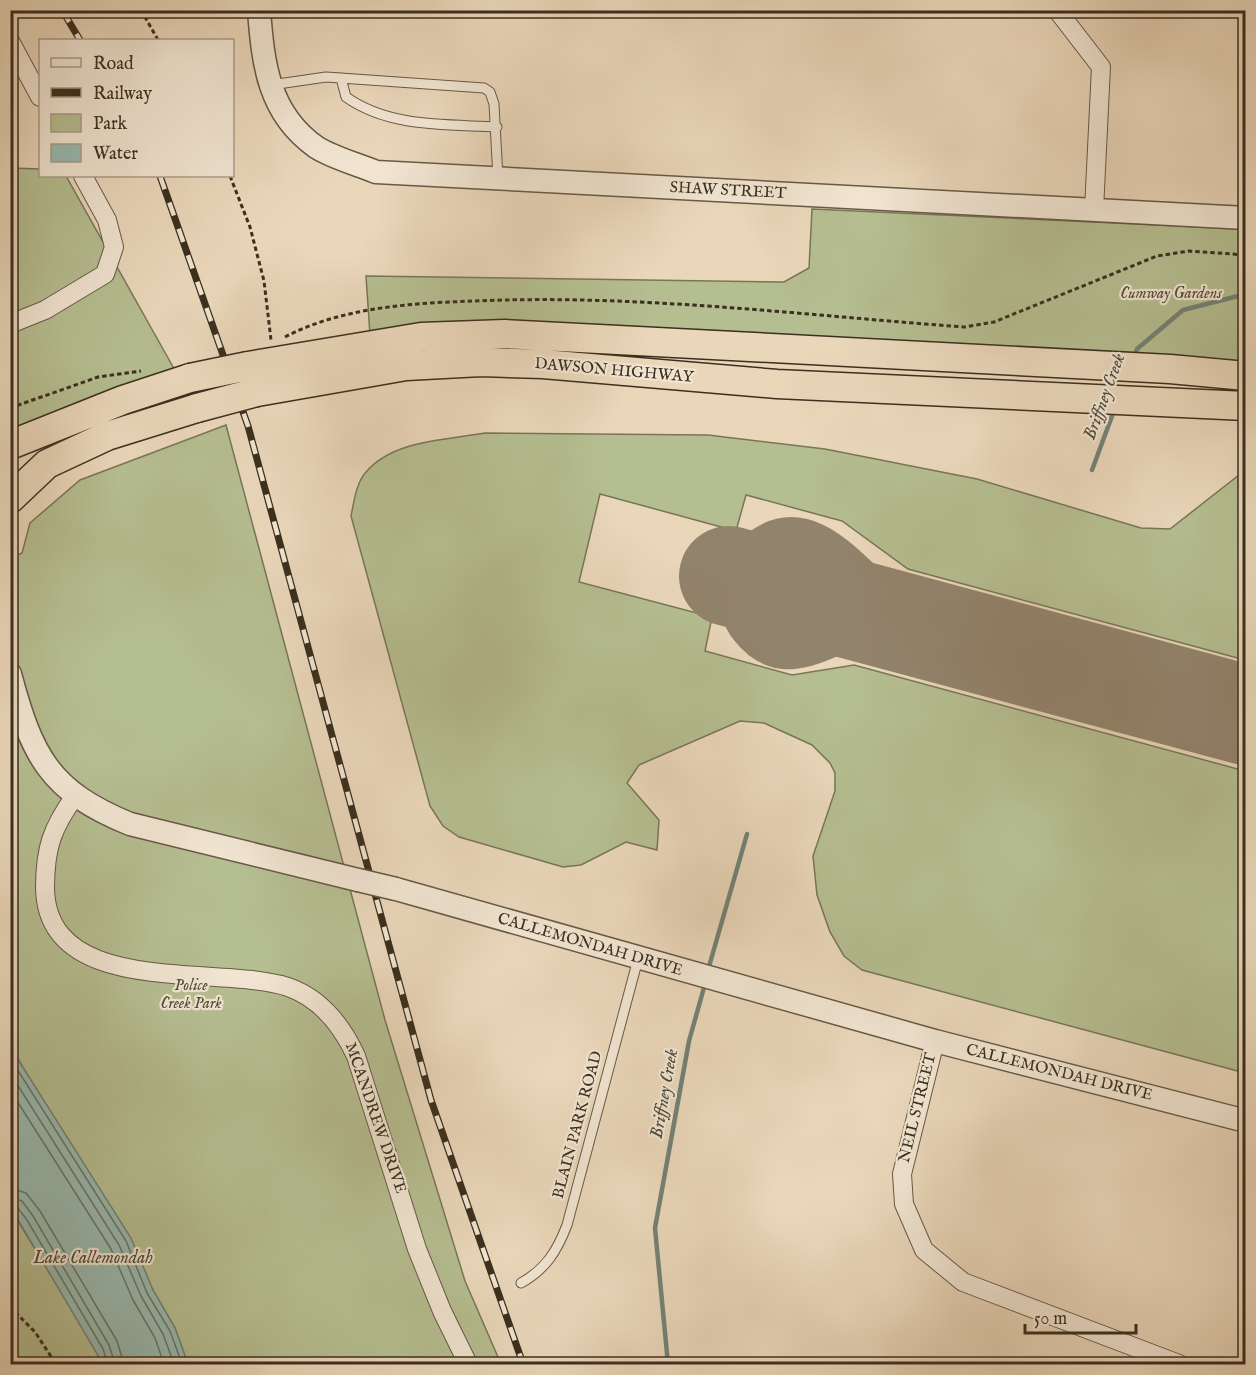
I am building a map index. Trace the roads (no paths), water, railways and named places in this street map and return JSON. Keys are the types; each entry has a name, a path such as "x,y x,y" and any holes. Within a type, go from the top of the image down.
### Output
{"highway":[{"name":"DAWSON HIGHWAY","path":"10,499 46,464 107,436 197,408 252,379 421,337 505,334 1170,369 1245,376"},
{"name":"DAWSON HIGHWAY","path":"10,445 123,400 190,378 252,379 406,366 480,363 543,364 777,384 1245,406"}],"street":[{"name":"SHAW STREET","path":"259,10 263,64 276,100 292,123 316,147 376,172 1245,218"},
{"path":"1057,10 1101,67 1094,210"},
{"path":"10,41 39,95"},
{"path":"10,324 45,310 105,274 114,247 107,220 84,177"},
{"name":"CALLEMONDAH DRIVE","path":"10,674 33,744 50,773 75,796 96,810 130,824 396,889 934,1041 1245,1121"},
{"name":"MCANDREW DRIVE","path":"75,796 60,817 49,840 45,867 45,899 55,924 69,942 86,954 111,965 142,972 246,978 289,987 331,1016 347,1036 356,1056 417,1249 441,1311 468,1365"},
{"name":"NEIL STREET","path":"934,1041 902,1174 904,1204 924,1250 963,1282 1179,1365"}],"lane":[{"path":"271,85 326,77 484,88 493,98 497,127 498,179"},
{"path":"341,78 346,97 384,116 419,123 497,127"},
{"name":"BLAIN PARK ROAD","path":"521,1283 542,1269 550,1260 559,1246 567,1225 638,959"}],"water":[{"name":"Lake Callemondah","path":"10,1047 131,1238 153,1290 175,1328 188,1364 103,1364 11,1208"}],"waterway":[{"name":"Briffney Creek","path":"1134,358 1137,349 1183,310 1246,294"},
{"name":"Briffney Creek","path":"1092,470 1115,408"},
{"name":"Briffney Creek","path":"708,970 747,834"},
{"name":"Briffney Creek","path":"668,1364 655,1228 689,1041 705,984"}],"railway":[{"path":"62,10 79,39"},
{"path":"160,177 248,426 431,1100 523,1364"}],"park label":[{"name":"Cumway Gardens","path":"1171,294"},
{"name":"Police Creek Park","path":"191,995"}]}
